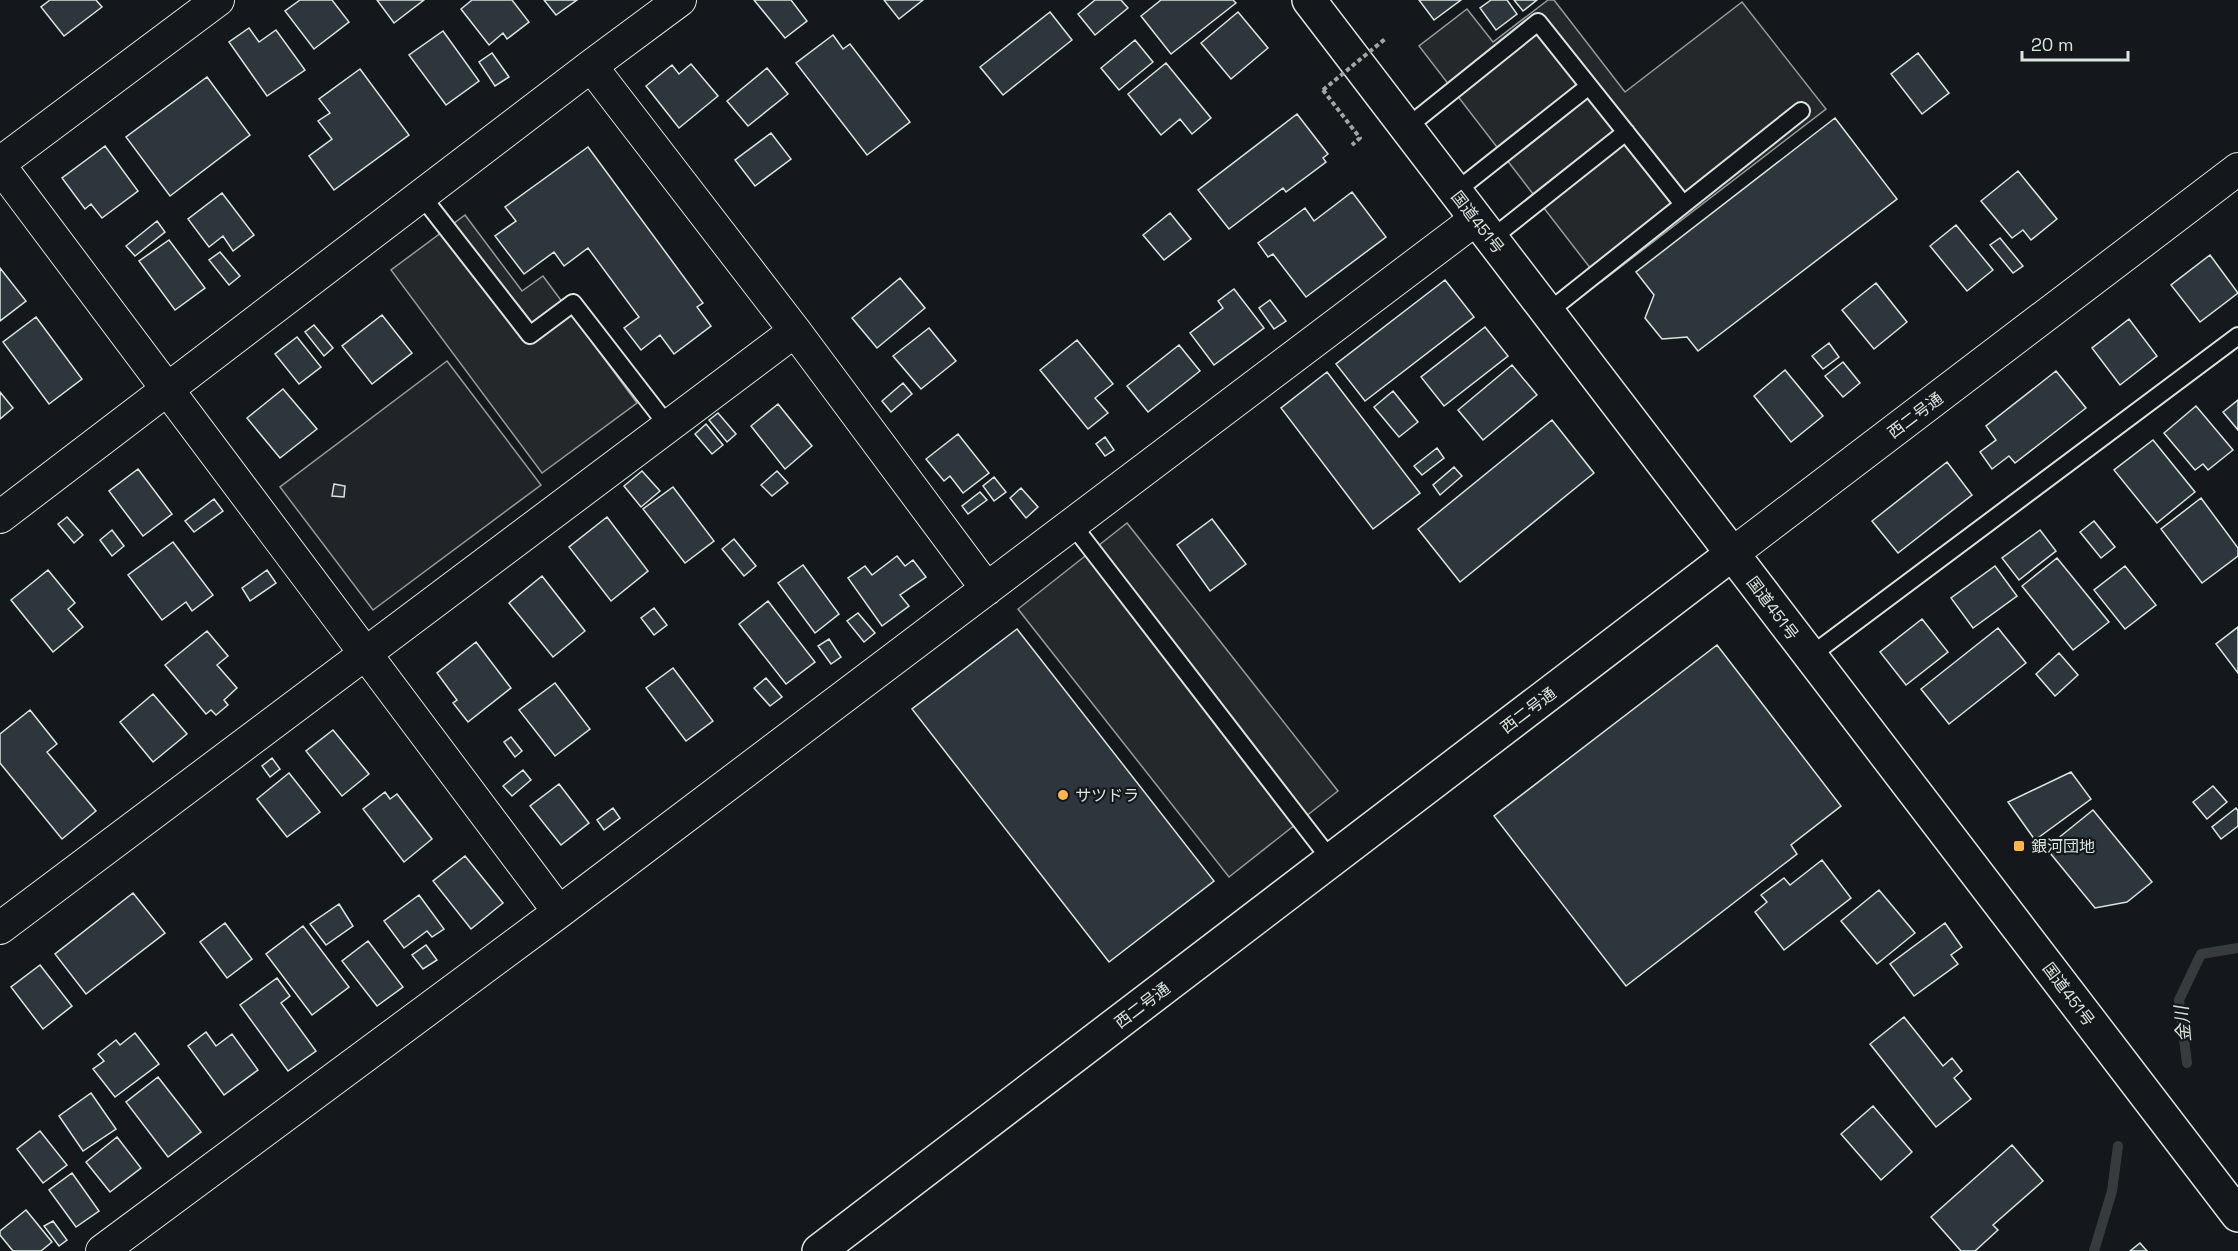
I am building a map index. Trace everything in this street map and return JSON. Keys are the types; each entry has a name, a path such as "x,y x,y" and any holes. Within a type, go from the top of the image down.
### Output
{"main road":[{"name":"国道451号","path":"1309,0 2238,1215"},
{"name":"西二号通","path":"819,1251 1732,554"}],"street":[{"path":"218,0 0,165 559,912"},
{"path":"0,517 680,0"},
{"path":"591,66 795,331 987,589"},
{"name":"西二号通","path":"1732,554 2238,170"},
{"path":"102,1251 559,912 1072,524 1484,229"},
{"path":"0,928 795,331"}],"lane":[{"path":"1406,128 1538,22 1683,204"},
{"path":"1455,192 1589,86"},
{"path":"1548,312 1801,111"},
{"path":"1484,229 1626,132"},
{"path":"421,195 530,335 573,303 668,426"},
{"path":"1810,656 2238,336"},
{"path":"1072,524 1331,860"}],"path":[{"path":"1352,145 1360,138 1323,90 1385,39"}],"shaded area":[{"path":"1548,0 1554,0 1625,92 1742,2 1826,109 1601,282 1419,46 1467,9 1493,42"},
{"path":"465,215 522,291 543,276 637,403 542,473 391,270"},
{"path":"447,361 541,485 373,610 280,487"},
{"path":"1127,523 1338,791 1229,877 1018,609"}],"building":[{"path":"50,0 96,0 102,7 64,36 41,7"},
{"path":"300,0 332,0 349,22 314,49 285,11"},
{"path":"377,0 424,0 394,23"},
{"path":"472,0 512,0 529,22 507,39 503,33 489,45 461,9"},
{"path":"544,0 577,0 556,15"},
{"path":"754,0 791,0 807,21 785,38"},
{"path":"884,0 923,0 899,19"},
{"path":"1095,0 1121,0 1128,8 1095,35 1078,14"},
{"path":"1161,0 1233,0 1236,3 1171,54 1141,16"},
{"path":"1419,0 1461,0 1434,20"},
{"path":"1491,0 1507,0 1517,14 1496,30 1480,8"},
{"path":"1514,0 1537,0 1523,11"},
{"path":"1050,12 1072,40 1003,95 980,67"},
{"path":"1238,12 1268,48 1231,79 1201,43"},
{"path":"249,28 259,42 276,30 305,70 267,96 229,42"},
{"path":"443,31 479,81 446,105 409,55"},
{"path":"833,35 843,49 850,44 910,122 867,155 796,63"},
{"path":"1135,40 1153,62 1119,90 1101,68"},
{"path":"492,53 509,77 495,86 479,62"},
{"path":"1918,53 1949,93 1922,114 1891,74"},
{"path":"1166,63 1211,118 1192,134 1180,119 1161,135 1128,94"},
{"path":"691,64 718,96 679,128 646,86 672,65 679,74"},
{"path":"767,68 788,94 748,126 727,101"},
{"path":"360,69 409,135 334,190 309,156 332,139 318,121 330,113 319,99"},
{"path":"207,77 250,135 170,196 126,137"},
{"path":"1297,114 1328,154 1323,158 1326,162 1286,192 1283,188 1229,229 1198,190"},
{"path":"1835,118 1897,199 1698,351 1687,337 1662,339 1645,318 1654,295 1636,272"},
{"path":"771,133 791,159 755,186 735,160"},
{"path":"105,146 138,191 102,218 91,204 85,209 62,178"},
{"path":"588,147 703,303 697,307 711,326 674,354 660,335 641,350 624,328 639,317 588,248 564,266 554,252 524,274 495,236 516,221 505,207"},
{"path":"2018,171 2057,219 2031,240 2023,230 2012,238 1981,201"},
{"path":"1352,192 1386,237 1306,297 1273,254 1268,257 1258,243 1305,208 1314,221"},
{"path":"222,193 254,235 233,251 223,236 209,247 188,219"},
{"path":"1170,213 1191,239 1164,260 1143,235"},
{"path":"157,221 165,232 135,256 126,246"},
{"path":"1956,225 1993,270 1967,291 1930,246"},
{"path":"2000,238 2023,266 2013,273 1990,245"},
{"path":"169,240 205,288 175,310 139,261"},
{"path":"220,252 240,276 229,285 209,260"},
{"path":"2210,255 2238,293 2200,322 2171,285"},
{"path":"0,268 26,301 0,321"},
{"path":"900,278 925,308 877,348 852,318"},
{"path":"1445,280 1474,317 1365,401 1336,364"},
{"path":"1876,283 1907,322 1874,349 1842,310"},
{"path":"1234,289 1264,328 1214,365 1190,333 1223,308 1218,301"},
{"path":"1270,300 1286,321 1274,329 1259,308"},
{"path":"382,315 412,353 372,384 342,346"},
{"path":"36,317 82,379 49,404 3,342"},
{"path":"2129,319 2157,356 2120,385 2092,348"},
{"path":"314,325 333,348 324,356 305,332"},
{"path":"1485,327 1508,356 1444,406 1421,377"},
{"path":"929,328 956,361 921,389 893,356"},
{"path":"297,337 321,367 299,384 275,354"},
{"path":"1077,340 1113,384 1095,398 1108,413 1088,429 1040,370"},
{"path":"1829,343 1839,357 1823,369 1812,356"},
{"path":"1179,345 1200,371 1148,412 1127,386"},
{"path":"1843,362 1860,383 1843,397 1825,376"},
{"path":"1512,365 1537,395 1483,440 1458,410"},
{"path":"1785,370 1823,416 1791,442 1754,396"},
{"path":"2056,371 2086,408 2015,463 2009,456 1992,469 1980,452 1996,440 1986,426"},
{"path":"1327,372 1420,493 1373,529 1281,408"},
{"path":"903,383 912,394 891,412 882,401"},
{"path":"283,389 317,429 280,458 247,418"},
{"path":"1393,391 1418,422 1399,437 1374,407"},
{"path":"0,392 13,408 0,419"},
{"path":"2238,400 2238,430 2223,412"},
{"path":"778,404 812,446 785,469 751,426"},
{"path":"2196,406 2233,450 2208,470 2203,464 2195,470 2164,433"},
{"path":"718,413 736,434 727,442 709,420"},
{"path":"1552,420 1594,473 1460,582 1418,529"},
{"path":"706,424 723,445 712,454 695,434"},
{"path":"958,434 989,473 963,493 950,476 944,481 926,459"},
{"path":"1105,437 1114,450 1105,456 1096,444"},
{"path":"2153,440 2195,492 2157,523 2114,470"},
{"path":"1437,448 1444,458 1422,475 1414,466"},
{"path":"1947,462 1972,495 1898,553 1872,521"},
{"path":"1454,467 1462,476 1440,495 1433,485"},
{"path":"138,469 172,514 143,536 109,491"},
{"path":"642,471 660,491 641,507 624,486"},
{"path":"777,471 788,483 772,496 761,485"},
{"path":"994,477 1006,492 994,501 983,486"},
{"path":"334,484 345,486 344,497 332,496"},
{"path":"673,487 714,541 685,563 643,509"},
{"path":"1021,488 1038,507 1026,518 1010,498"},
{"path":"980,492 987,500 968,514 962,506"},
{"path":"2201,498 2238,548 2238,556 2202,583 2161,529"},
{"path":"214,499 223,511 194,532 185,521"},
{"path":"67,517 83,535 74,543 58,524"},
{"path":"607,517 648,571 611,601 569,547"},
{"path":"1212,519 1246,564 1210,591 1177,545"},
{"path":"2094,521 2115,547 2101,558 2080,532"},
{"path":"112,530 124,546 112,556 100,540"},
{"path":"2040,530 2056,551 2019,580 2002,558"},
{"path":"734,539 756,566 744,576 722,549"},
{"path":"173,542 213,595 192,611 186,602 162,620 128,575"},
{"path":"897,556 905,566 913,560 926,577 900,595 909,606 882,626 848,578 865,566 872,575"},
{"path":"2057,558 2109,622 2073,650 2022,586"},
{"path":"803,565 839,614 815,633 778,583"},
{"path":"1995,566 2017,596 1973,628 1951,598"},
{"path":"2125,566 2156,605 2125,629 2094,590"},
{"path":"48,570 75,603 68,609 83,627 53,652 11,600"},
{"path":"267,570 276,583 250,601 242,588"},
{"path":"542,576 585,631 553,657 509,603"},
{"path":"768,601 815,662 786,684 739,624"},
{"path":"654,608 667,625 654,635 641,618"},
{"path":"858,613 875,633 864,642 847,621"},
{"path":"1922,619 1948,652 1906,685 1880,652"},
{"path":"2238,627 2238,673 2216,644"},
{"path":"1998,628 2026,663 1949,724 1921,689"},
{"name":"サツドラ","path":"1017,629 1214,881 1109,962 912,709"},
{"path":"207,631 228,656 217,665 237,688 224,700 228,705 216,715 211,710 206,714 165,665"},
{"path":"829,639 841,657 831,664 818,646"},
{"path":"476,642 511,688 468,722 453,703 457,700 437,673"},
{"path":"1717,645 1841,806 1791,845 1797,854 1626,986 1494,816"},
{"path":"2059,653 2078,675 2055,696 2036,674"},
{"path":"673,668 713,721 686,741 646,688"},
{"path":"766,678 782,697 770,706 754,688"},
{"path":"555,683 590,729 555,756 519,710"},
{"path":"153,694 187,734 153,762 120,722"},
{"path":"30,710 57,744 47,752 96,811 62,839 0,763 0,734"},
{"path":"333,730 369,774 342,796 306,751"},
{"path":"511,737 522,751 515,757 504,742"},
{"path":"272,758 280,769 270,777 262,766"},
{"path":"523,770 531,780 512,796 503,786"},
{"path":"2071,772 2091,799 2035,840 2008,802"},
{"path":"289,773 320,812 287,837 257,799"},
{"path":"559,784 589,823 561,845 530,806"},
{"path":"2213,786 2227,802 2207,819 2193,802"},
{"path":"385,792 390,799 397,794 432,839 404,862 363,809"},
{"path":"613,808 620,818 604,830 597,820"},
{"path":"2236,808 2238,826 2221,839 2212,827"},
{"path":"2093,810 2152,882 2127,902 2095,908 2046,848"},
{"path":"465,856 503,903 471,929 433,881"},
{"path":"1822,860 1851,898 1784,950 1755,912 1767,902 1761,895 1784,878 1790,885"},
{"path":"1879,890 1915,933 1877,964 1841,921"},
{"path":"133,893 165,933 86,994 55,954"},
{"path":"419,895 444,929 432,937 427,931 404,948 384,921"},
{"path":"339,904 353,926 326,945 310,924"},
{"path":"225,923 252,959 227,978 200,942"},
{"path":"1945,923 1962,947 1951,955 1958,964 1914,996 1890,964"},
{"path":"303,926 349,987 312,1015 266,954"},
{"path":"368,941 403,987 377,1006 342,961"},
{"path":"426,945 437,960 423,969 412,955"},
{"path":"40,965 72,1006 43,1029 11,987"},
{"path":"277,978 290,996 281,1003 316,1051 288,1071 240,1005"},
{"path":"1904,1017 1943,1066 1952,1058 1962,1071 1954,1078 1971,1099 1936,1127 1870,1044"},
{"path":"206,1032 216,1046 232,1034 258,1070 224,1095 188,1046"},
{"path":"135,1033 159,1064 115,1097 93,1069 104,1061 98,1054 116,1040 120,1045"},
{"path":"158,1077 201,1132 168,1157 126,1102"},
{"path":"91,1093 116,1129 83,1151 59,1116"},
{"path":"1873,1106 1912,1152 1881,1180 1841,1134"},
{"path":"40,1131 67,1165 43,1183 17,1149"},
{"path":"117,1137 141,1168 110,1192 86,1162"},
{"path":"2012,1145 2043,1181 1993,1225 1998,1230 1975,1251 1961,1251 1931,1217"},
{"path":"72,1173 99,1211 76,1227 49,1190"},
{"path":"26,1210 52,1242 41,1251 13,1251 0,1235 0,1231"},
{"path":"53,1221 67,1240 59,1246 44,1226"},
{"path":"2140,1243 2147,1251 2130,1251"}],"waterway":[{"name":"金川","path":"2187,1063 2179,1000 2201,954 2238,948"},
{"name":"金川","path":"2094,1251 2112,1191 2118,1146"}],"place":[{"name":"サツドラ","path":"1063,795"},
{"name":"銀河団地","path":"2019,846"}]}
